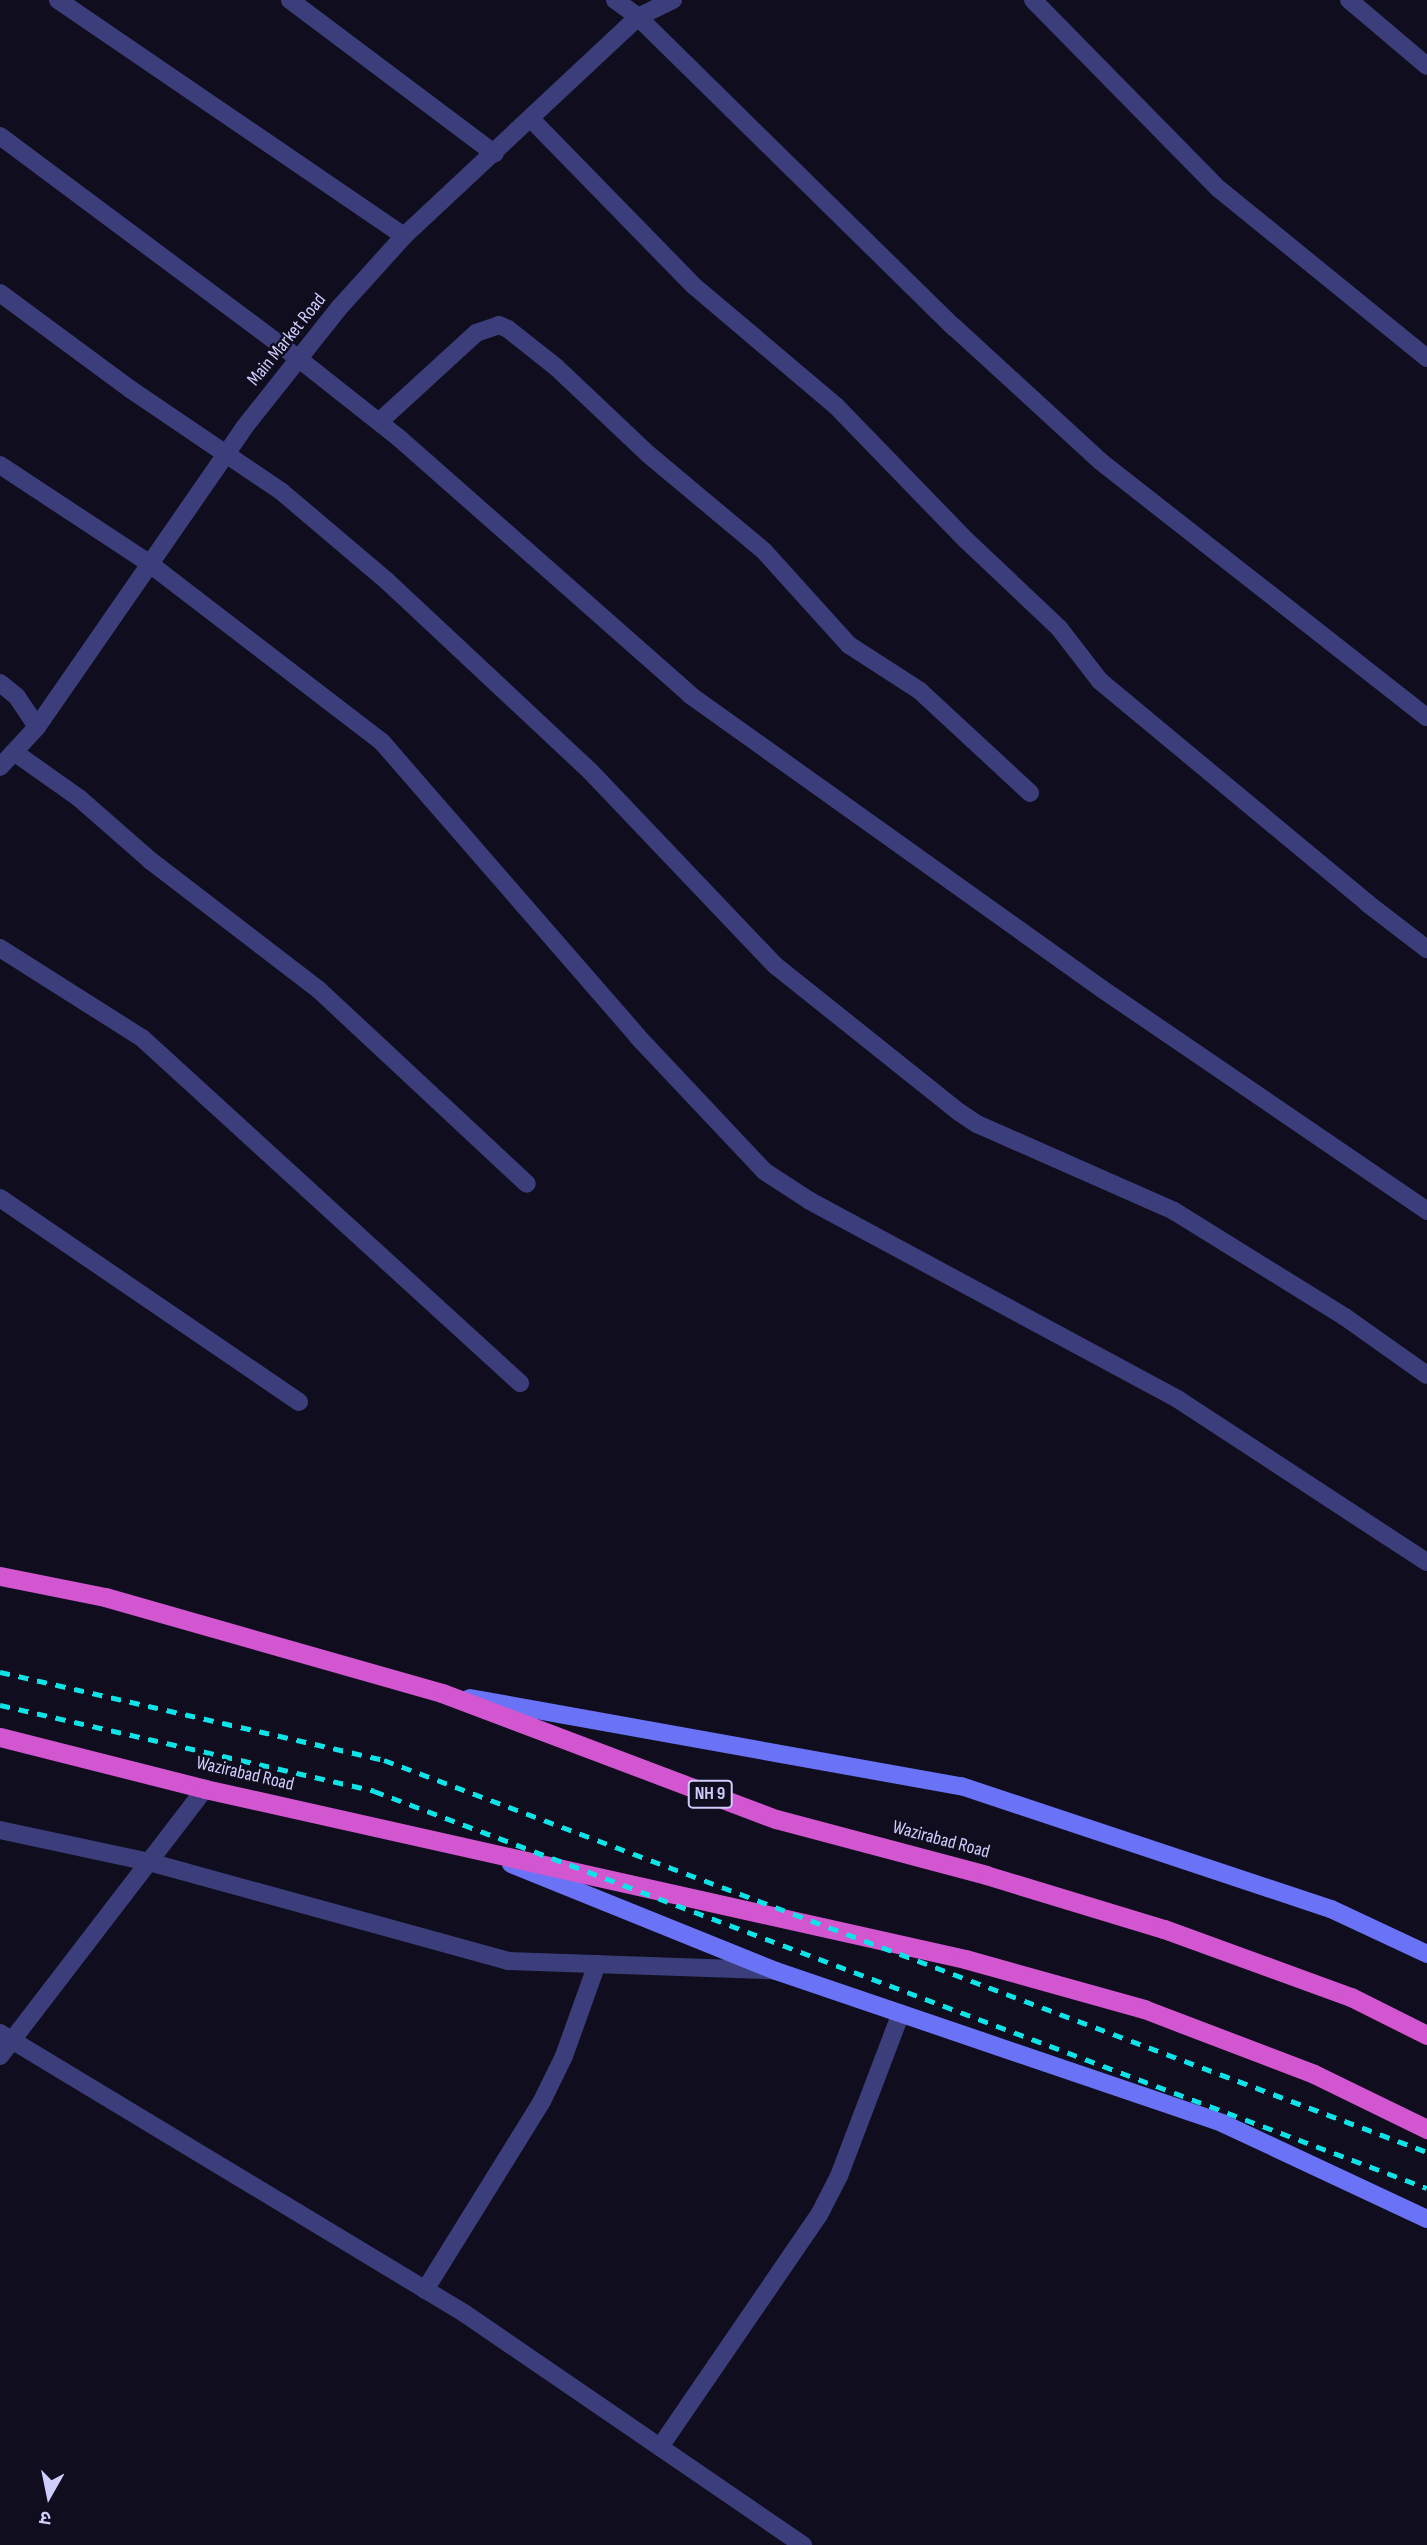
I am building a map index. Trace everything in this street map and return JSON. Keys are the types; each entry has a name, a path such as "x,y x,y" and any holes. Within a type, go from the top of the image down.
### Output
{"highway":[{"name":"Wazirabad Road","path":"0,1576 105,1597 442,1693 776,1819 986,1875 1164,1929 1351,1997 1427,2035"},
{"name":"Wazirabad Road","path":"0,1737 205,1789 965,1959 1144,2009 1314,2074 1427,2129"}],"main road":[{"name":"Wazirabad Road","path":"442,1693 961,1786 1331,1909 1427,1954"},
{"name":"Wazirabad Road","path":"481,1852 776,1970 1222,2123 1427,2219"}],"street":[{"path":"58,0 404,236"},
{"path":"290,0 495,154"},
{"path":"615,0 638,17 954,327 1100,461 1427,717"},
{"name":"Main Market Road","path":"0,768 37,727 227,453 339,308 404,236 495,154 638,17 673,0"},
{"path":"1033,0 1219,189 1427,358"},
{"path":"1349,0 1427,66"},
{"path":"531,119 694,286 836,406 966,540 1059,628 1100,681 1367,903 1427,949"},
{"path":"0,136 379,422 690,695 1102,989 1427,1211"},
{"path":"0,293 130,389 282,492 506,690 590,771 776,966 959,1112 976,1124 1174,1211 1345,1317 1427,1375"},
{"path":"379,422 475,333 499,325 508,329 556,367 648,454 764,551 849,645 920,691 1030,793"},
{"path":"0,465 150,564 381,741 637,1036 764,1171 810,1201 1179,1400 1427,1562"},
{"path":"0,683 17,697 37,727"},
{"path":"14,752 79,798 150,861 319,990 527,1184"},
{"path":"0,948 142,1038 520,1383"},
{"path":"0,1198 299,1402"},
{"path":"0,2056 5,2036 149,1862 205,1789"},
{"path":"0,1830 149,1862 508,1961 776,1970"},
{"path":"425,2290 541,2101 564,2056 597,1964"},
{"path":"660,2447 819,2215 839,2176 901,2013"},
{"path":"5,2036 425,2290 803,2545"}],"railway":[{"path":"0,1672 384,1760 1427,2152"},
{"path":"0,1705 374,1791 1427,2188"}]}
